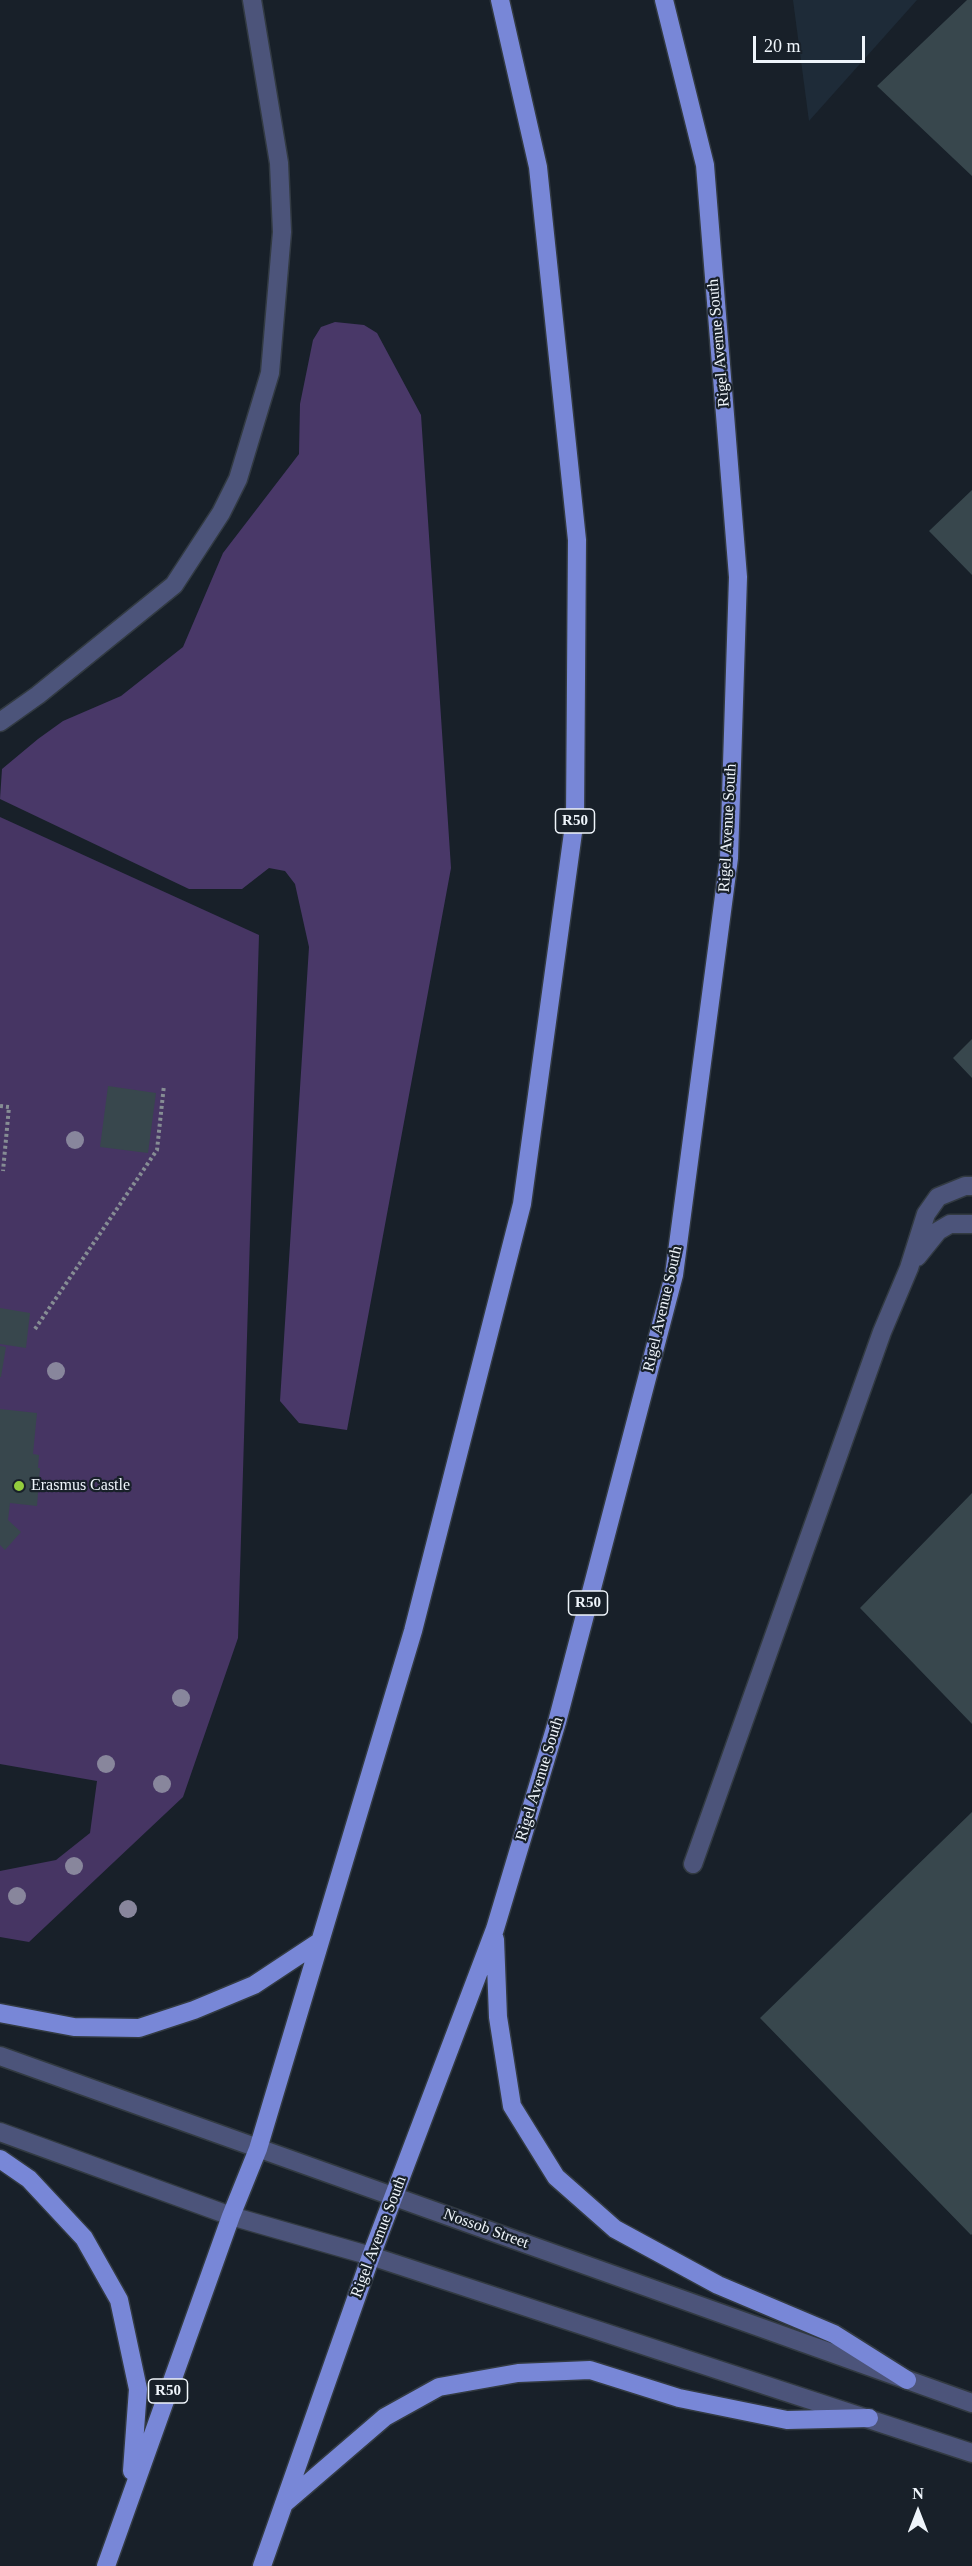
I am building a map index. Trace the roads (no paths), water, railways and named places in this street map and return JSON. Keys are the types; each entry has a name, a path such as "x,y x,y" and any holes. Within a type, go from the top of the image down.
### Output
{"main road":[{"name":"R50","path":"106,2566 231,2216 258,2150 413,1631 522,1204 575,818 577,540 538,167 500,0"},
{"name":"Rigel Avenue South","path":"262,2566 371,2256 495,1929 557,1722 674,1275 729,858 738,577 705,165 664,0"},
{"path":"495,1929 498,2017 512,2106 556,2177 615,2229 718,2285 834,2334 908,2380"},
{"path":"0,2013 74,2027 139,2028 194,2010 254,1985 319,1942"},
{"path":"0,2159 29,2179 84,2238 119,2300 138,2389 130,2494"},
{"path":"284,2504 385,2417 439,2387 518,2373 590,2370 680,2398 787,2420 869,2418"}],"street":[{"path":"0,722 38,695 174,585 221,513 238,479 270,373 282,232 279,163 252,0"},
{"path":"693,1864 882,1332 909,1268 926,1214 938,1197 951,1190 972,1186"},
{"path":"909,1268 938,1231 950,1224 972,1224"},
{"name":"Nossob Street","path":"0,2056 972,2403"},
{"path":"0,2132 231,2216 371,2256 972,2453"}],"place":[{"name":"Erasmus Castle","path":"19,1486"}]}
